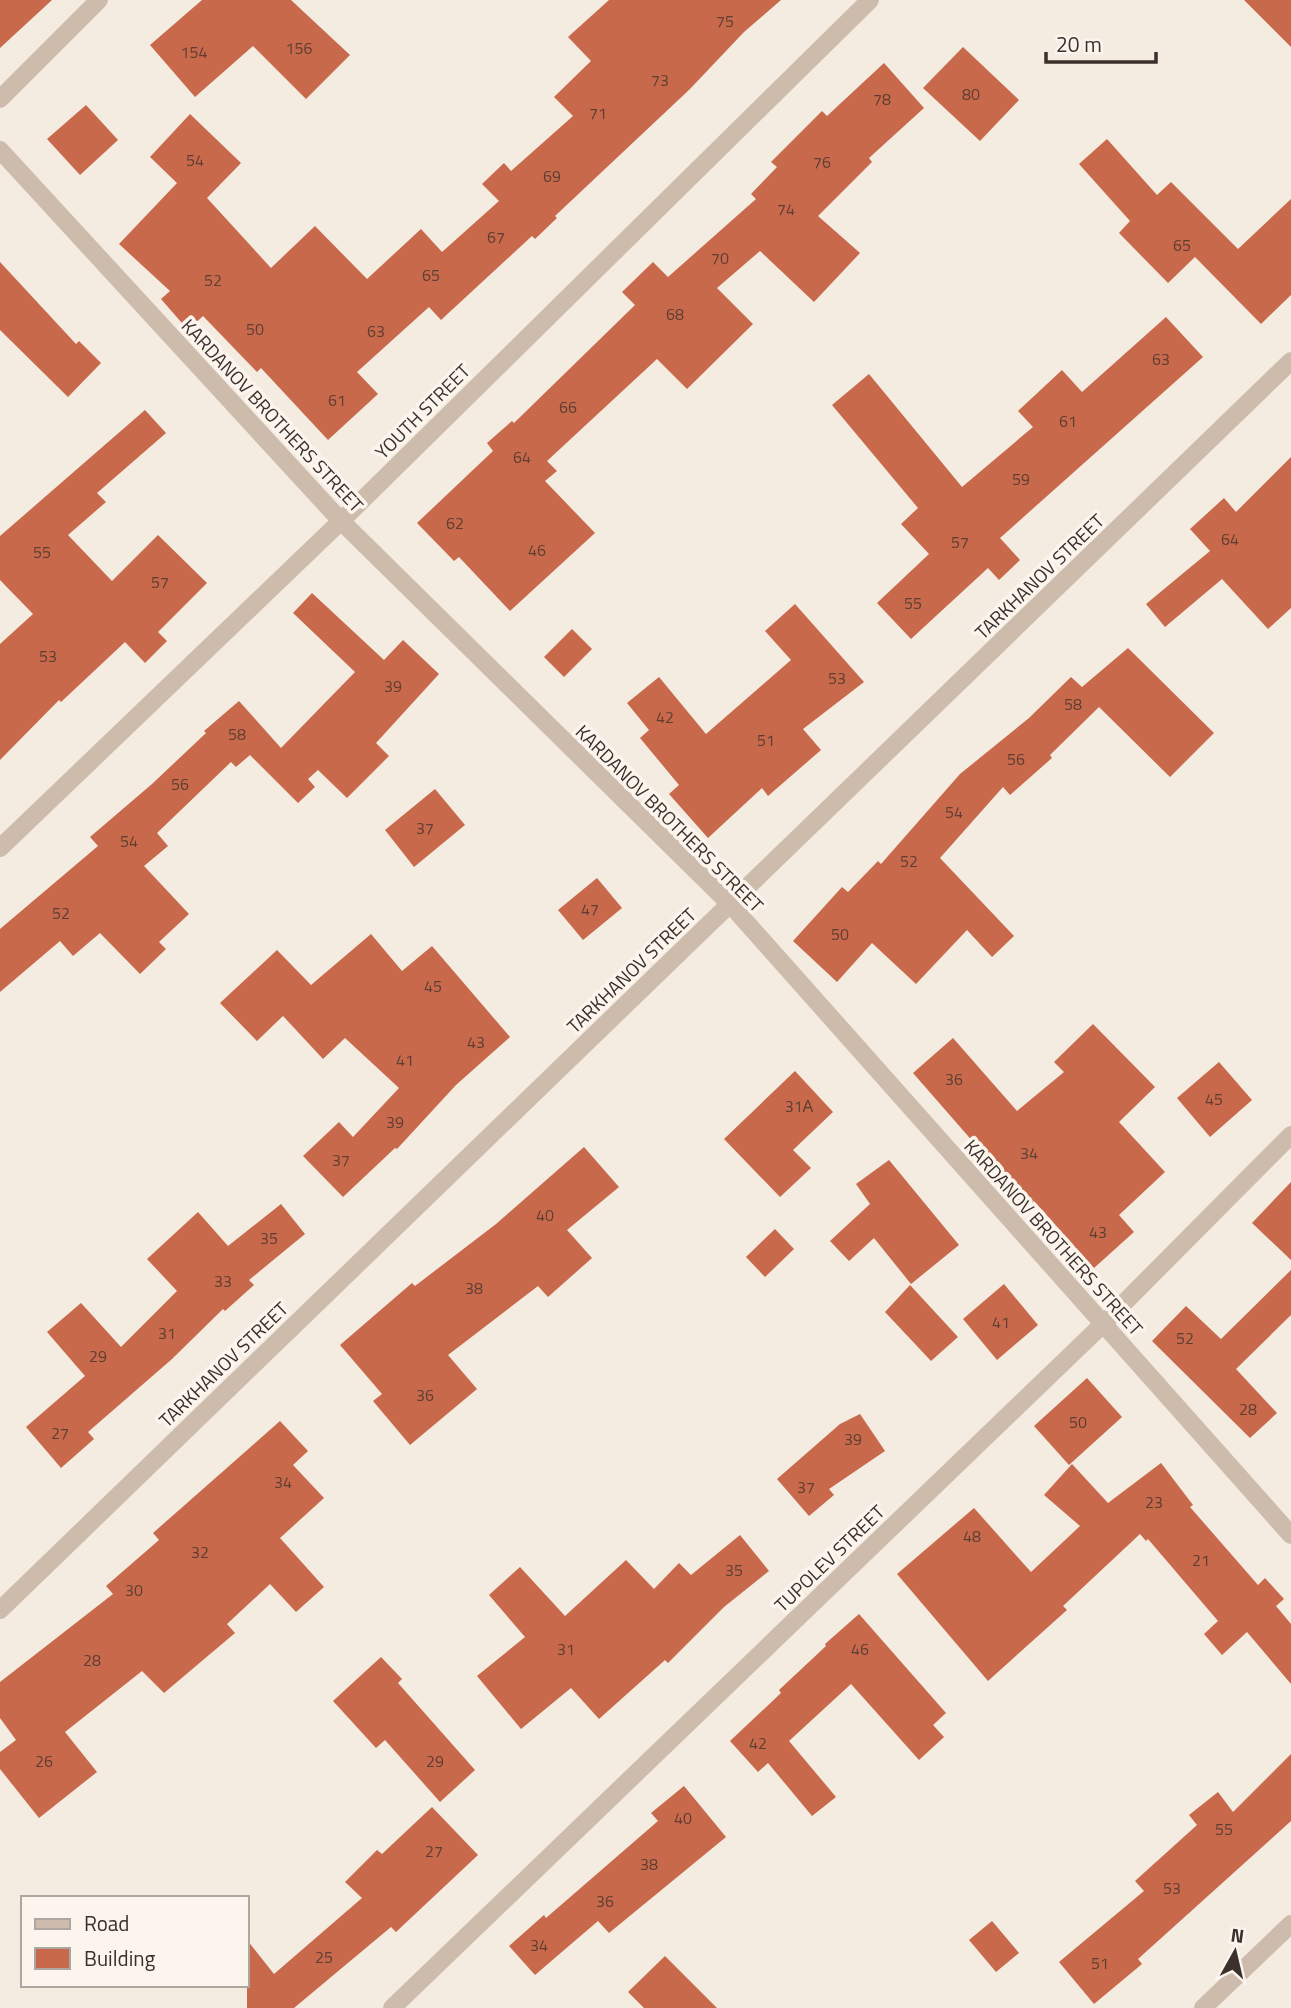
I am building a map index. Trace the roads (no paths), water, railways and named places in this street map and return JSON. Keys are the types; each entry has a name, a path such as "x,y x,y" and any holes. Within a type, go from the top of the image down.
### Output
{"street":[{"path":"0,99 99,0"},
{"name":"YOUTH STREET","path":"0,848 341,521 870,0"},
{"name":"KARDANOV BROTHERS STREET","path":"0,150 341,521 730,904 1291,1535"},
{"name":"TARKHANOV STREET","path":"0,1610 1290,364"},
{"name":"TUPOLEV STREET","path":"392,2008 1102,1324 1291,1135"},
{"path":"1203,2008 1291,1924"}]}
